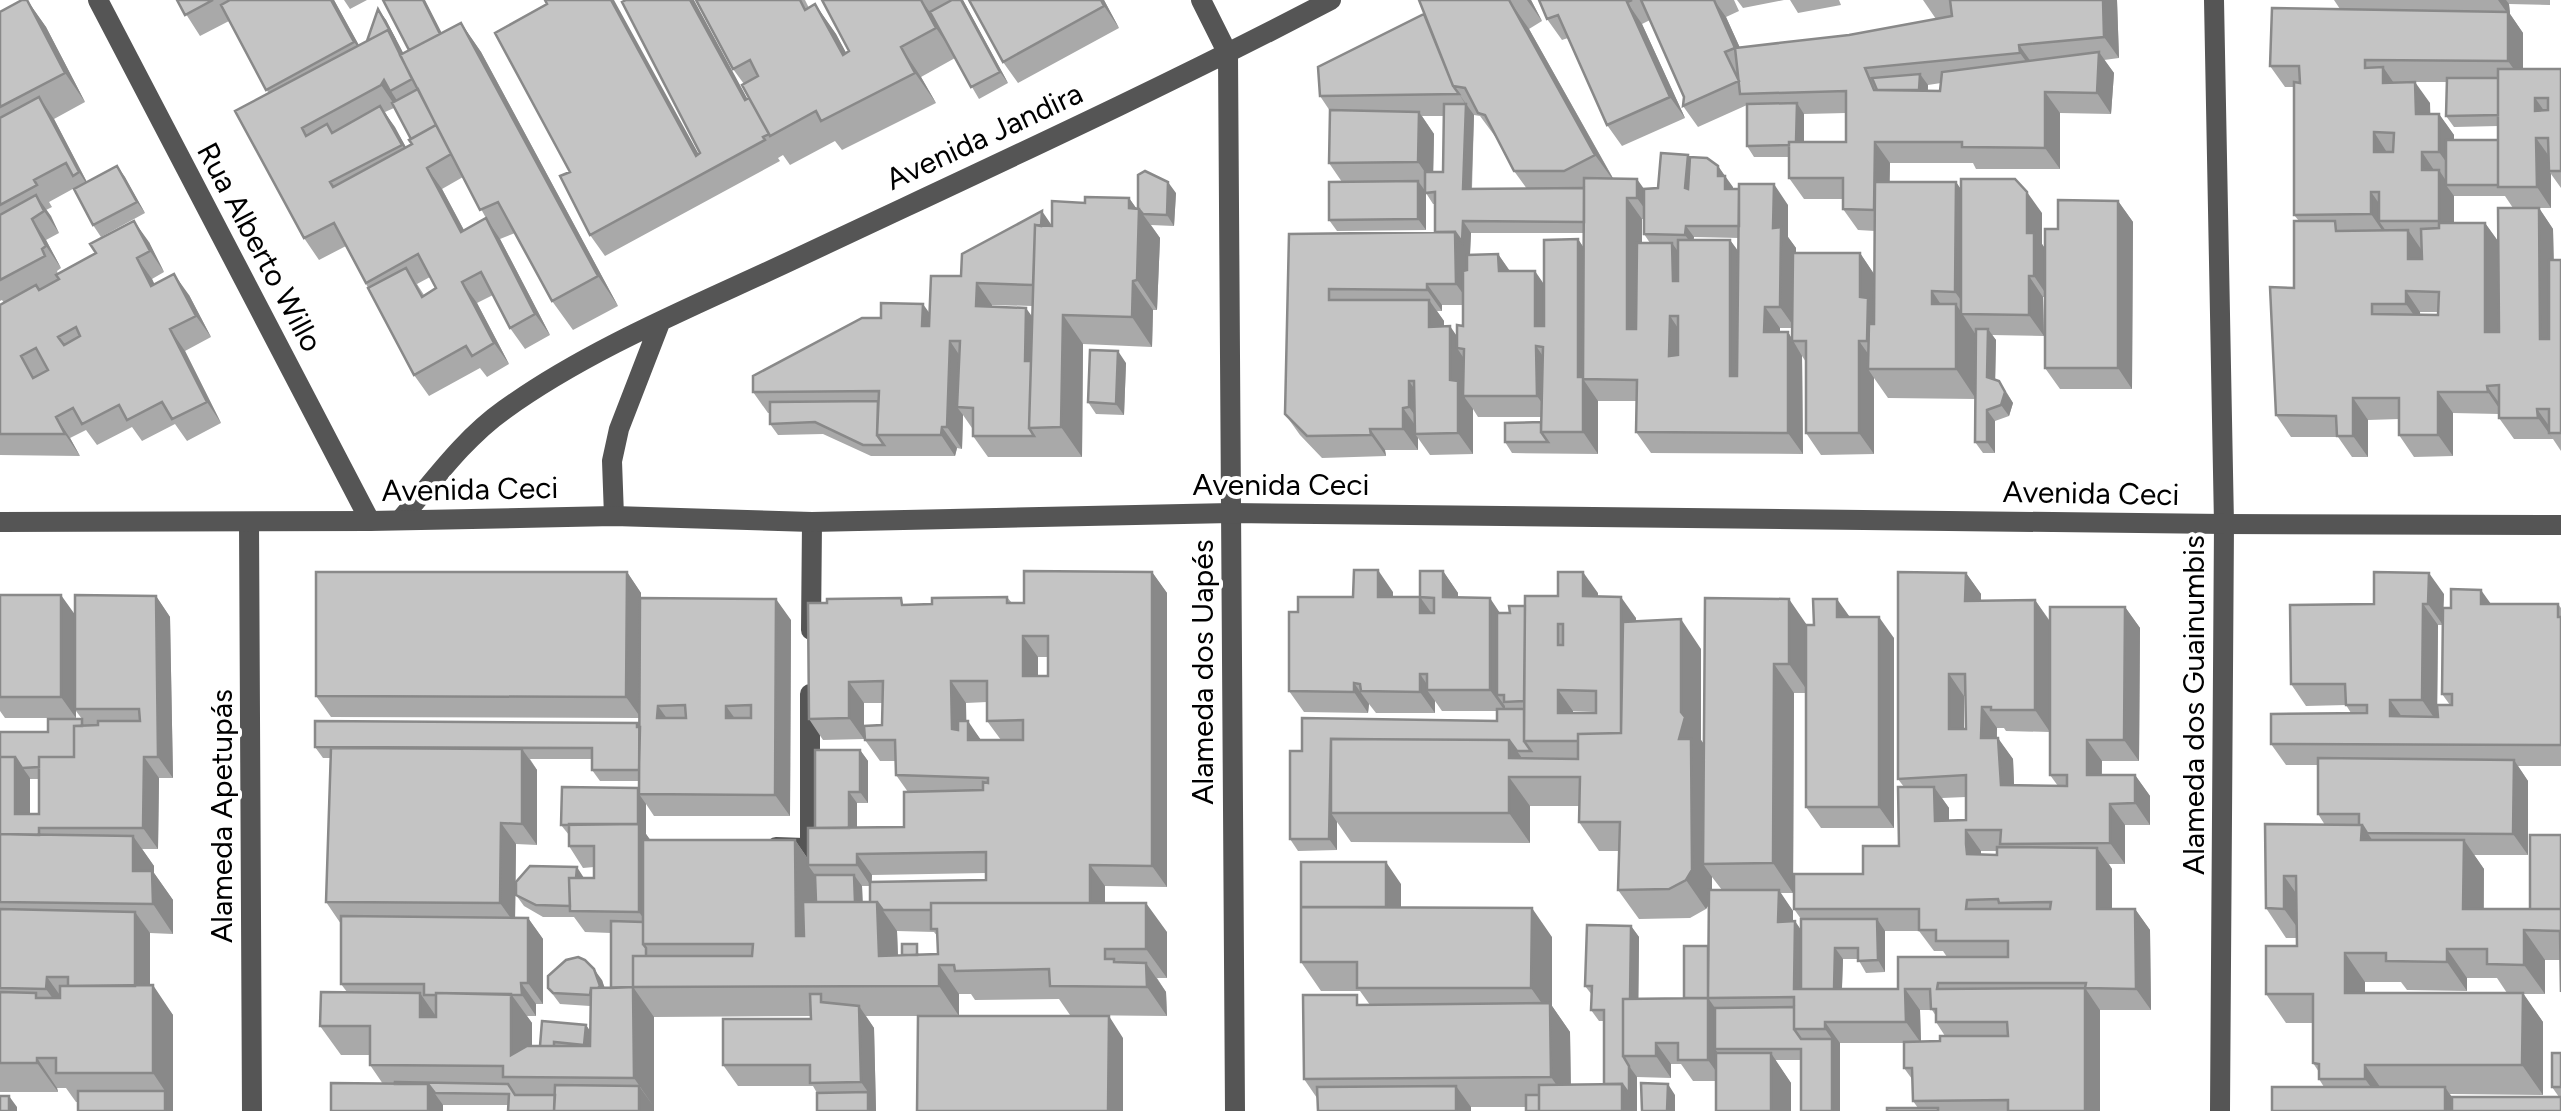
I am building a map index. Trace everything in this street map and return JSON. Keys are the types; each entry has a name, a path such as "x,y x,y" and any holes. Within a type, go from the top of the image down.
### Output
{"street":[{"name":"Rua Alberto Willo","path":"98,0 370,521"},
{"name":"Alameda dos Uapés","path":"1201,0 1228,54 1236,1111"},
{"name":"Avenida Jandira","path":"400,520 468,442 502,411 562,374 660,323 1228,54 1331,0"},
{"name":"Alameda dos Guainumbis","path":"2214,0 2224,524 2220,1111"},
{"path":"614,516 612,461 618,429 660,323"},
{"name":"Avenida Ceci","path":"0,522 614,516 812,522 1231,513 2561,524"},
{"name":"Alameda Apetupás","path":"250,522 252,1111"},
{"path":"749,846 804,848 810,842 812,522"}],"building":[{"path":"27,0 65,73 0,107 0,12"},
{"path":"177,0 213,0 185,15"},
{"path":"230,0 331,0 354,42 266,90 221,5"},
{"path":"383,0 423,0 440,34 409,50"},
{"path":"545,0 611,0 696,156 700,153 622,2 690,0 745,100 749,98 769,134 763,137 765,140 590,235 560,176 570,172 495,33 547,4"},
{"path":"696,0 800,0 805,10 815,4 843,55 849,51 822,0 921,0 936,28 901,47 915,73 821,121 816,111 770,136 742,85 758,76 750,60 733,69"},
{"path":"952,0 961,0 1000,72 971,87 930,12"},
{"path":"969,0 1101,0 1104,6 1003,62"},
{"path":"1419,0 1509,0 1595,155 1564,171 1514,171 1485,115 1478,113 1465,88 1453,86"},
{"path":"1539,0 1632,0 1627,2 1670,97 1607,125 1558,15 1547,19"},
{"path":"1641,0 1714,0 1735,48 1725,52 1739,81 1683,106 1684,97"},
{"path":"1950,0 2103,0 2104,37 2019,45 2020,53 1865,68 1874,90 1940,91 1942,72 2099,52 2097,93 2045,92 2045,148 1962,147 1962,142 1875,142 1874,210 1843,209 1843,178 1789,178 1789,142 1846,142 1846,91 1740,94 1735,48 1849,35 1952,16"},
{"path":"2272,8 2508,12 2508,61 2365,60 2365,68 2383,67 2383,83 2415,82 2416,114 2439,114 2439,152 2422,152 2422,170 2439,170 2439,221 2379,221 2379,192 2371,192 2371,214 2294,215 2294,82 2300,83 2299,66 2270,66","holes":["2374,132 2394,133 2393,152 2374,152"]},
{"path":"378,9 395,40 388,30 367,41"},
{"path":"1424,14 1459,94 1320,96 1318,67"},
{"path":"461,23 598,276 552,301 498,202 480,210 400,55"},
{"path":"388,30 412,79 390,91 384,80 302,128 306,136 327,124 332,133 380,106 402,145 330,182 333,187 412,144 409,140 436,125 451,154 427,168 461,232 486,218 535,314 510,328 481,272 462,282 494,343 472,356 466,346 414,375 368,288 406,268 422,297 436,288 418,254 366,283 334,223 304,238 235,111"},
{"path":"2498,69 2561,69 2561,171 2549,171 2548,138 2536,138 2537,187 2498,187","holes":["2535,98 2548,98 2548,110 2535,111"]},
{"path":"1920,74 1919,90 1877,90 1872,78"},
{"path":"2447,78 2498,78 2498,115 2446,116"},
{"path":"418,89 436,125 411,139 392,103"},
{"path":"39,97 79,172 73,176 66,163 0,205 0,118"},
{"path":"1797,103 1796,142 1747,146 1747,104"},
{"path":"1444,104 1466,104 1463,189 1584,188 1584,222 1463,221 1462,242 1455,232 1435,232 1435,192 1425,193 1425,172 1443,172"},
{"path":"1330,110 1419,112 1418,162 1329,163"},
{"path":"2446,140 2498,140 2498,185 2446,185"},
{"path":"1661,153 1688,155 1688,189 1690,157 1707,158 1718,166 1718,176 1725,176 1725,189 1739,189 1739,226 1686,226 1685,235 1644,234 1644,189 1658,188"},
{"path":"117,166 137,202 93,225 74,189"},
{"path":"1145,171 1168,182 1167,215 1143,214 1138,208 1138,175"},
{"path":"1584,178 1637,179 1637,198 1627,198 1627,329 1636,329 1637,243 1672,243 1673,281 1678,281 1678,240 1730,240 1730,376 1737,376 1739,184 1774,184 1773,228 1781,227 1780,307 1765,307 1764,332 1788,332 1788,433 1636,432 1637,380 1583,379 1583,432 1541,432 1543,347 1536,346 1537,396 1463,396 1464,349 1457,348 1457,325 1463,326 1463,271 1467,270 1467,255 1498,254 1499,271 1535,271 1535,326 1544,326 1544,240 1578,239 1578,377 1583,377","holes":["1670,316 1678,316 1678,355 1669,356"]},
{"path":"1961,179 2015,179 2027,192 2027,233 2034,233 2029,315 1961,314"},
{"path":"1418,181 1418,219 1329,220 1329,182"},
{"path":"1875,182 1956,182 1955,292 1932,291 1932,304 1956,304 1956,369 1868,369 1869,324 1874,324"},
{"path":"36,195 44,211 32,219 46,246 42,249 45,256 0,280 0,215"},
{"path":"1085,197 1129,198 1129,208 1139,209 1132,317 1063,315 1061,427 1029,428 1035,225 1052,226 1052,201 1085,203"},
{"path":"2058,200 2118,201 2118,368 2045,368 2045,229 2058,229"},
{"path":"2498,208 2539,208 2540,339 2549,339 2549,260 2561,260 2561,433 2549,433 2549,409 2537,409 2538,418 2499,418 2499,385 2487,386 2488,392 2438,392 2438,435 2399,435 2399,398 2353,398 2353,436 2337,436 2336,416 2276,415 2270,287 2294,288 2294,221 2335,221 2336,231 2408,230 2408,259 2422,259 2421,229 2439,228 2439,223 2485,223 2485,332 2499,332","holes":["2406,291 2439,292 2438,315 2372,314 2372,304 2406,304"]},
{"path":"1042,211 1041,226 1035,225 1033,285 977,283 976,306 1026,308 1025,361 1031,361 1029,428 1034,436 973,436 973,408 957,407 960,341 950,341 947,427 942,427 941,435 877,435 879,391 753,392 753,376 862,318 881,318 881,303 923,304 922,326 929,326 931,276 961,276 962,254"},
{"path":"134,221 150,251 137,258 151,286 174,274 196,316 170,329 207,402 172,419 162,402 127,420 119,405 82,424 73,408 56,417 65,434 0,434 0,305 36,285 39,290 59,279 56,275 96,253 90,244","holes":["76,327 80,336 64,345 58,337","36,348 48,370 33,378 21,356"]},
{"path":"1455,232 1456,284 1427,284 1427,290 1329,289 1329,300 1429,300 1429,327 1450,326 1450,380 1458,381 1458,433 1415,434 1414,381 1409,381 1409,407 1403,408 1403,429 1370,429 1371,435 1307,436 1285,414 1289,234"},
{"path":"1793,253 1860,253 1860,297 1868,298 1867,341 1859,341 1859,433 1806,433 1806,341 1792,341"},
{"path":"1976,329 1988,329 1987,377 1999,381 2005,392 2001,405 1987,410 1987,442 1975,442"},
{"path":"1090,350 1118,351 1116,404 1088,402"},
{"path":"878,401 877,435 884,445 863,445 815,422 770,424 770,402"},
{"path":"1541,422 1541,432 1548,442 1505,442 1505,423"},
{"path":"1354,570 1378,570 1378,597 1420,597 1420,571 1443,571 1443,597 1490,598 1490,690 1427,690 1427,674 1420,674 1420,692 1361,691 1360,684 1354,683 1354,692 1289,691 1289,612 1298,612 1298,597 1353,597","holes":["1420,597 1434,598 1434,613 1420,613"]},
{"path":"1024,571 1152,572 1152,866 1090,865 1090,903 931,903 931,910 883,910 877,902 870,902 870,882 986,880 986,852 857,854 857,865 808,865 808,828 904,827 904,792 983,790 983,782 988,783 988,778 896,775 895,740 865,740 864,726 882,725 883,681 849,682 849,718 809,719 808,603 901,598 902,605 932,604 932,598 1007,597 1007,603 1024,603","holes":["1023,636 1048,636 1048,676 1023,676","951,681 987,681 987,721 1023,720 1023,740 968,740 968,721 958,721 958,730 952,729"]},
{"path":"316,572 627,572 626,697 316,696"},
{"path":"1558,572 1583,572 1583,596 1621,597 1621,733 1578,734 1578,741 1524,741 1525,596 1558,596","holes":["1558,624 1563,624 1563,645 1558,645","1558,690 1596,691 1596,713 1558,713"]},
{"path":"1898,572 1966,573 1965,601 2035,600 2035,710 1982,707 1981,738 1998,738 2001,785 2067,786 2067,775 2050,775 2050,607 2125,607 2124,740 2087,740 2087,775 2135,775 2135,803 2110,804 2110,843 2000,844 2001,830 1966,830 1967,854 1997,855 1997,847 2097,848 2097,909 2135,909 2136,989 2085,988 2085,1111 2008,1111 2008,1100 1913,1101 1912,1068 1904,1068 1904,1042 1940,1041 1940,1036 2008,1036 2007,1022 1936,1022 1930,989 1905,989 1906,1022 1825,1022 1825,1029 1794,1029 1794,997 1708,998 1709,890 1779,890 1778,922 1795,921 1794,989 1898,989 1898,957 2008,957 2008,941 1936,941 1936,930 1919,930 1919,909 1794,909 1794,874 1863,874 1863,846 1899,846 1898,787 1934,787 1935,821 1966,820 1966,775 1898,779","holes":["1949,674 1965,674 1966,729 1949,729","1998,899 1999,903 2051,902 2050,909 1966,909 1967,900","1938,983 2086,983 2085,988 1937,989"]},
{"path":"2374,572 2429,573 2428,604 2423,604 2422,700 2390,700 2390,716 2438,717 2437,705 2452,705 2452,694 2442,694 2443,608 2451,608 2451,589 2481,590 2481,604 2558,604 2561,745 2271,744 2271,714 2367,713 2367,705 2346,705 2345,684 2291,684 2290,605 2374,604"},
{"path":"0,595 61,595 61,697 0,697"},
{"path":"75,595 156,596 158,757 144,757 143,828 39,828 39,835 0,834 0,757 15,757 15,814 39,814 39,757 74,757 74,726 98,725 98,721 140,721 139,709 75,709"},
{"path":"640,598 776,599 775,795 639,794","holes":["685,705 686,718 657,718 658,706","751,705 751,718 726,718 726,706"]},
{"path":"1705,598 1789,599 1789,664 1774,664 1773,863 1703,864"},
{"path":"1813,599 1837,599 1837,617 1879,617 1879,807 1806,807 1806,625 1814,625"},
{"path":"1509,606 1525,606 1524,701 1504,702 1504,695 1497,695 1497,613 1510,613"},
{"path":"1681,619 1681,712 1685,717 1679,739 1691,739 1692,870 1686,880 1669,889 1618,890 1620,822 1579,822 1580,777 1509,777 1509,813 1331,813 1331,739 1509,740 1509,758 1578,759 1578,734 1621,733 1623,622"},
{"path":"1497,709 1524,709 1524,741 1531,751 1517,751 1509,740 1331,739 1329,839 1290,839 1290,751 1302,751 1302,718 1497,721"},
{"path":"48,719 82,719 82,726 74,726 74,757 39,757 39,767 22,768 15,757 0,757 0,732 48,732"},
{"path":"315,721 637,723 639,770 592,770 592,748 315,747"},
{"path":"331,748 522,749 522,824 501,823 500,903 326,902"},
{"path":"815,750 860,750 860,792 849,792 849,828 815,828"},
{"path":"2318,758 2514,760 2513,834 2367,833 2359,825 2359,814 2318,814"},
{"path":"562,787 638,788 638,824 561,825"},
{"path":"569,824 639,824 639,912 570,911 569,878 594,878 594,846 569,846"},
{"path":"2265,824 2362,825 2361,840 2464,840 2463,909 2561,909 2561,992 2560,931 2524,930 2524,965 2487,964 2487,949 2447,949 2447,962 2386,961 2386,953 2345,953 2345,993 2523,993 2522,1065 2365,1065 2365,1079 2319,1079 2319,1064 2313,1063 2313,994 2266,994 2266,946 2297,946 2296,876 2284,876 2284,909 2266,908"},
{"path":"0,834 133,836 133,871 152,871 153,904 0,902"},
{"path":"2530,835 2561,835 2561,909 2530,909"},
{"path":"643,840 795,840 796,936 804,936 803,902 877,902 879,956 938,954 937,929 931,929 931,903 1146,903 1146,949 1105,949 1105,959 1146,963 1147,987 1050,986 1049,969 955,971 954,965 939,965 939,986 633,987 633,956 752,956 753,944 643,944"},
{"path":"1301,862 1386,862 1386,907 1301,907"},
{"path":"530,866 577,867 576,878 569,878 570,906 536,905 516,895 516,882"},
{"path":"815,875 854,875 855,902 816,902"},
{"path":"1301,907 1532,908 1531,988 1357,988 1357,962 1301,962"},
{"path":"0,909 135,912 135,986 68,986 68,977 47,977 46,989 0,988"},
{"path":"341,916 528,918 528,983 521,983 522,995 424,995 424,984 341,984"},
{"path":"1801,919 1877,919 1878,960 1858,961 1858,948 1835,948 1834,989 1801,989"},
{"path":"611,921 643,922 646,956 633,956 633,987 611,988"},
{"path":"1587,925 1631,926 1630,999 1623,999 1623,1056 1629,1066 1629,1094 1622,1084 1604,1084 1604,1010 1591,1010 1592,986 1585,986"},
{"path":"902,944 917,944 917,955 902,955"},
{"path":"1684,946 1708,946 1708,998 1684,998"},
{"path":"578,957 594,969 600,986 591,988 590,995 553,993 548,988 548,976 566,960"},
{"path":"153,985 153,1073 56,1073 56,1058 37,1058 37,1063 0,1063 0,992 60,998 60,986"},
{"path":"633,987 634,1078 503,1077 503,1066 370,1065 370,1026 320,1026 321,992 420,993 420,1017 436,1017 436,993 511,994 511,1055 527,1046 590,1046 591,988"},
{"path":"810,994 821,994 821,1002 859,1006 861,1082 810,1083 810,1065 723,1065 723,1019 811,1019"},
{"path":"1303,995 1357,995 1357,1005 1550,1003 1551,1077 1304,1079"},
{"path":"1708,998 1708,1060 1678,1060 1678,1043 1656,1043 1656,1056 1623,1056 1623,999"},
{"path":"1794,1007 1794,1029 1801,1039 1832,1039 1832,1111 1801,1111 1801,1049 1715,1049 1715,1008"},
{"path":"918,1016 1109,1016 1108,1111 917,1111"},
{"path":"542,1021 586,1025 584,1045 554,1042 554,1046 540,1046"},
{"path":"1716,1053 1771,1053 1771,1111 1716,1111"},
{"path":"2552,1053 2561,1053 2561,1087 2552,1087"},
{"path":"395,1082 508,1084 515,1095 555,1095 554,1111 508,1111 509,1094 435,1093 428,1084"},
{"path":"331,1083 428,1084 428,1111 331,1111"},
{"path":"1641,1083 1668,1084 1667,1111 1642,1111"},
{"path":"1622,1084 1622,1111 1539,1111 1539,1085"},
{"path":"555,1085 639,1086 639,1111 554,1111"},
{"path":"1456,1086 1456,1111 1318,1111 1317,1087"},
{"path":"2272,1087 2445,1087 2445,1111 2272,1111"},
{"path":"78,1091 165,1091 165,1111 78,1111"},
{"path":"868,1092 868,1111 817,1111 817,1093"},
{"path":"1526,1095 1539,1095 1539,1111 1526,1111"},
{"path":"0,1096 9,1096 9,1111 0,1111"},
{"path":"2452,1097 2561,1097 2561,1111 2452,1111"},
{"path":"1938,1108 1938,1111 1887,1111"}]}
